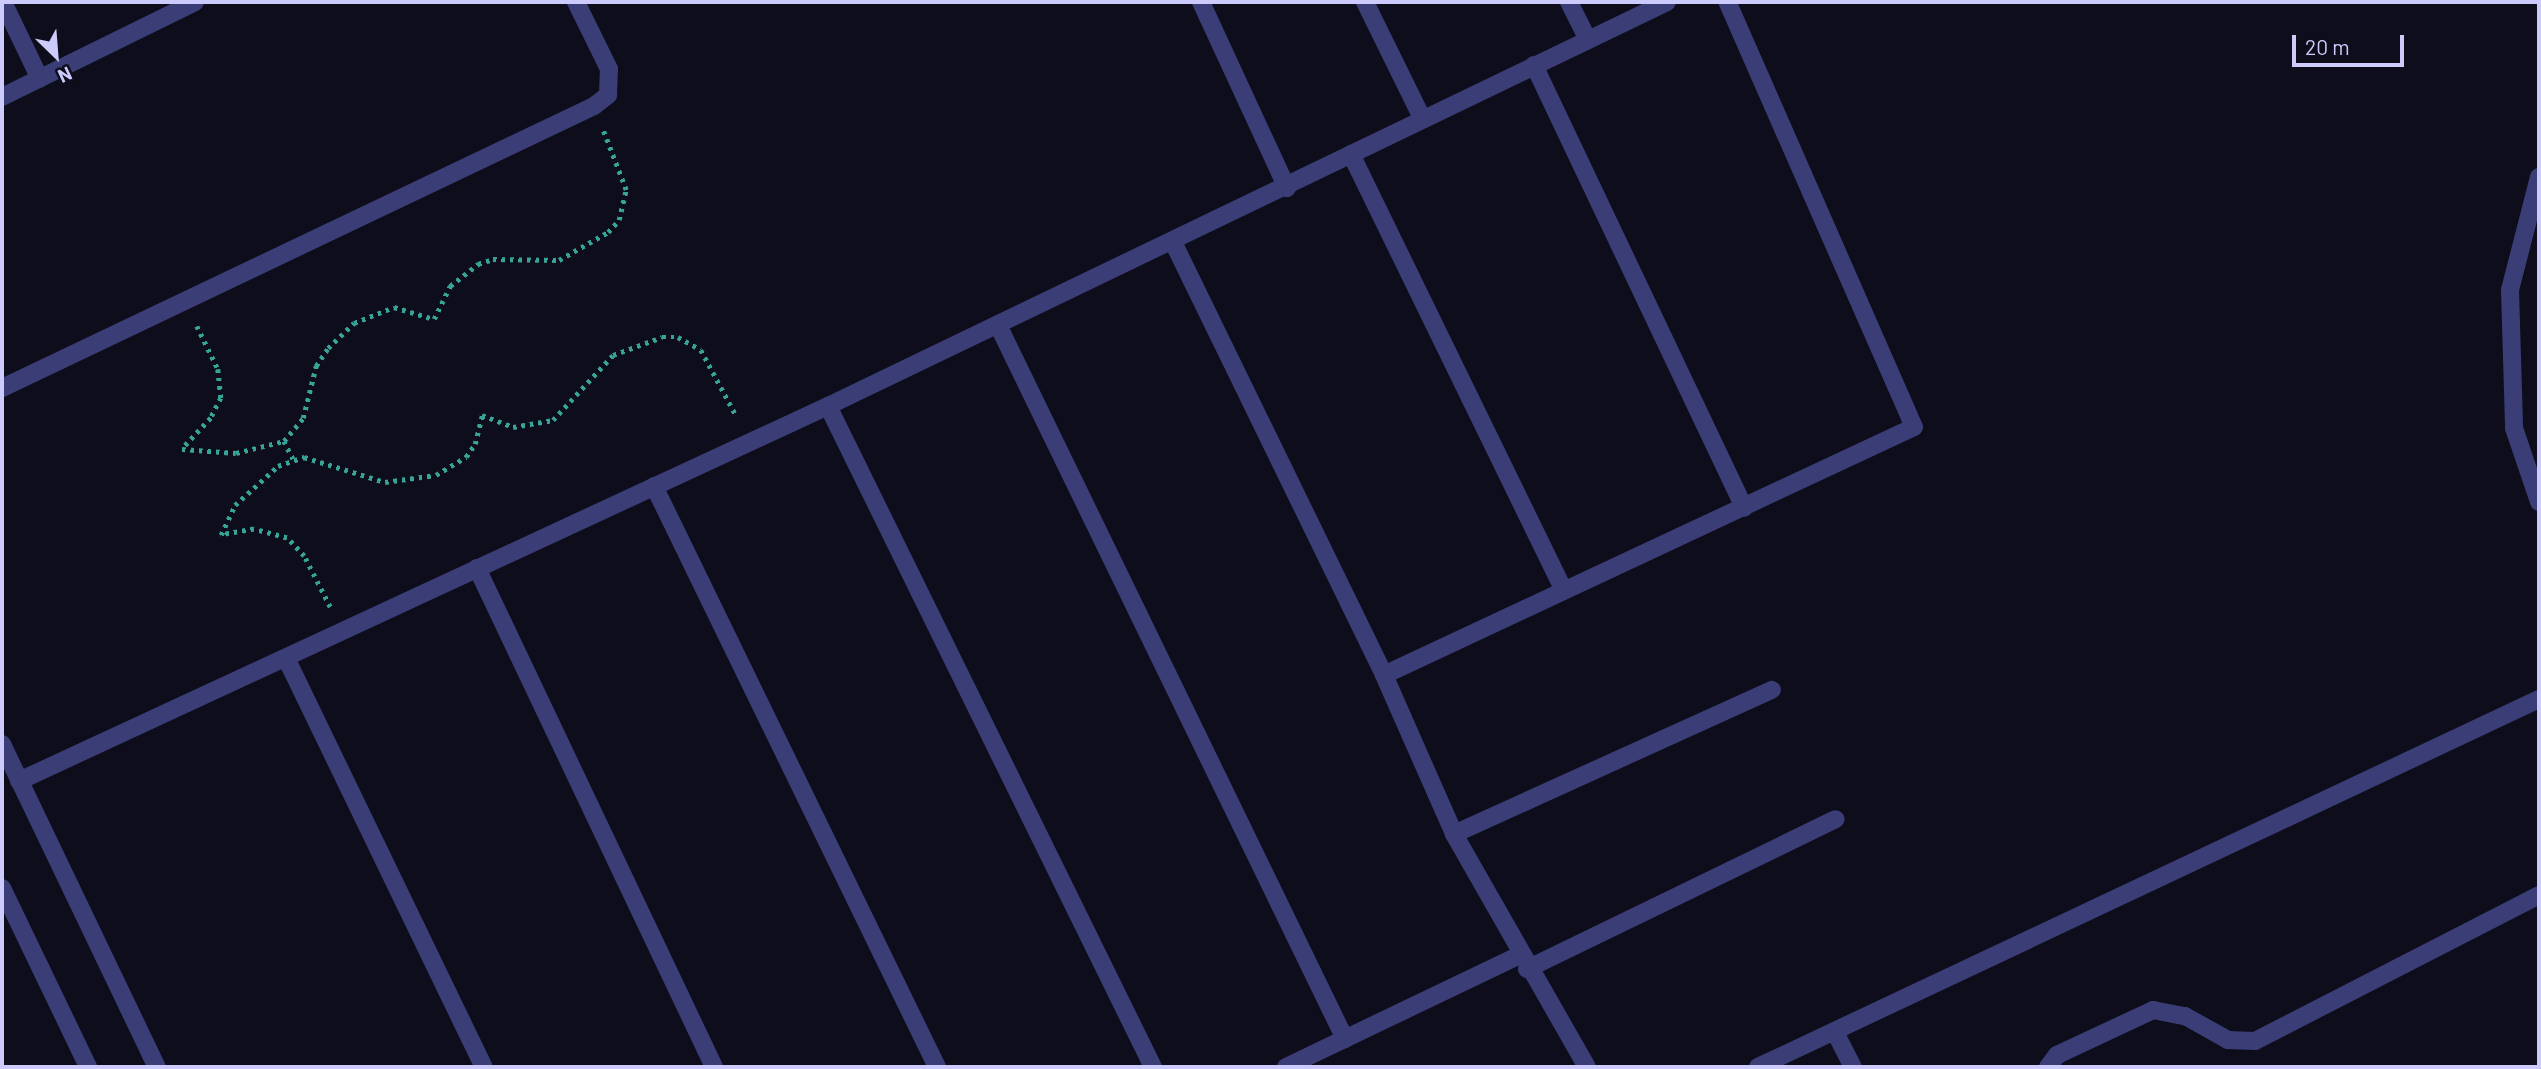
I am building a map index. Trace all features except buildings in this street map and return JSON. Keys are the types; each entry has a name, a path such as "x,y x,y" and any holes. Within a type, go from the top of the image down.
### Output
{"street":[{"path":"3,2 40,79"},
{"path":"2,97 195,2"},
{"path":"2,388 594,106 608,95 609,69 576,2"},
{"path":"1201,2 1287,188"},
{"path":"1365,2 1422,118"},
{"path":"1569,2 1587,38"},
{"path":"19,781 287,660 477,568 828,406 1287,188 1422,118 1587,38 1668,2"},
{"path":"1384,675 1914,427 1727,2"},
{"path":"1534,65 1744,508"},
{"path":"1352,154 1563,589"},
{"path":"2539,177 2510,290 2514,428 2539,502"},
{"path":"1173,242 1384,675 1454,834 1524,962 1548,994 1587,1067"},
{"path":"998,325 1345,1038"},
{"path":"828,406 1153,1067"},
{"path":"654,486 937,1067"},
{"path":"477,568 714,1067"},
{"path":"287,660 484,1067"},
{"path":"1454,834 1772,690"},
{"path":"1758,1067 2539,699"},
{"path":"2,744 157,1067"},
{"path":"1286,1067 1345,1038 1524,962 1836,819"},
{"path":"2,888 88,1067"},
{"path":"2049,1067 2057,1055 2153,1010 2185,1016 2228,1040 2255,1041 2539,895"},
{"path":"1835,1032 1853,1067"}],"path":[{"path":"184,302 213,355 222,383 211,418 182,449 236,453 284,441 303,418 316,366 354,323 394,307 434,318 450,286 478,264 493,259 559,260 593,244 614,226 625,205 626,190 594,106"},
{"path":"343,633 304,556 287,538 254,529 221,535 227,517 254,485 293,460 320,459 385,482 436,475 466,457 475,444 482,415 513,427 553,420 613,355 662,337 678,337 701,350 750,442"},
{"path":"284,441 293,460"}]}
